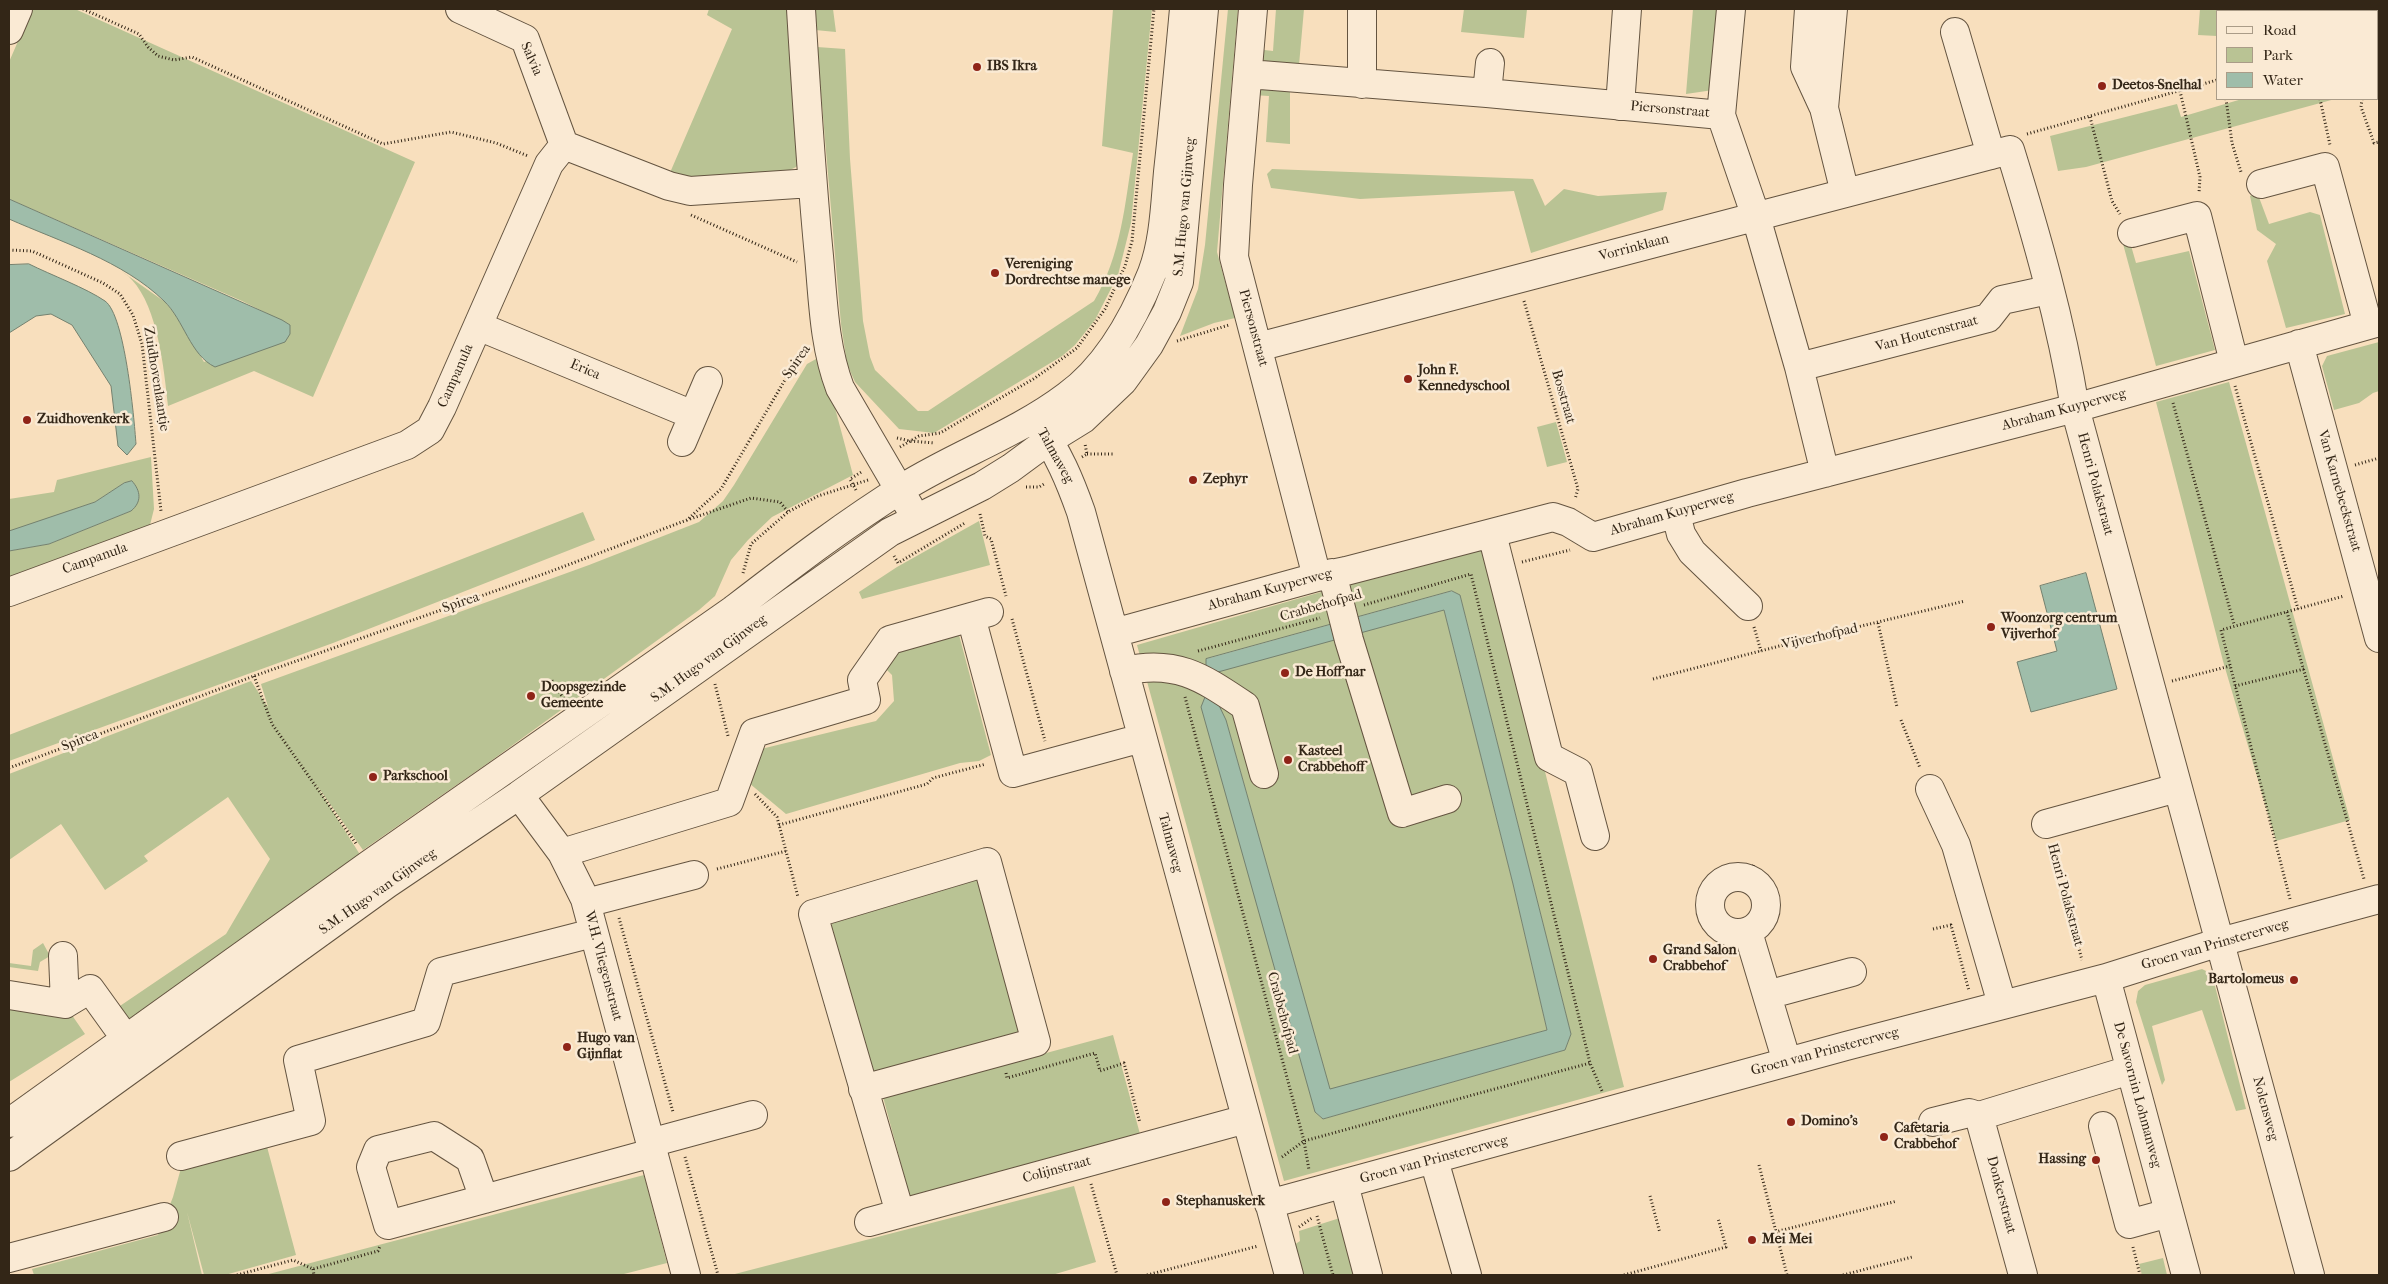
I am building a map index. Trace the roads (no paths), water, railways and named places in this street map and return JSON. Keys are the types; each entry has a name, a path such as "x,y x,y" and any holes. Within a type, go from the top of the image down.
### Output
{"street":[{"path":"9,30 18,9"},
{"name":"Salvia","path":"460,9 525,39 556,154"},
{"name":"Spirea","path":"801,9 812,183 825,326 840,388 891,472 916,519"},
{"path":"1184,9 1191,38"},
{"path":"1191,38 1204,9"},
{"name":"Piersonstraat","path":"1253,9 1234,257 1324,575 1345,624 1402,813 1446,799"},
{"path":"1362,9 1362,84"},
{"name":"Piersonstraat","path":"1620,106 1628,9"},
{"path":"1731,9 1721,114 1756,217 1799,367 1825,473"},
{"path":"1808,9 1805,67 1824,108 1845,193"},
{"path":"1824,108 1833,9"},
{"name":"Henri Polakstraat","path":"1955,32 2006,147 2048,290 2069,370 2075,408 2220,942"},
{"name":"S.M. Hugo van Gijnweg","path":"9,1123 370,864 733,610 786,569 868,512 891,472 934,468 1041,429 1083,419 1123,381 1149,345 1167,312 1179,282 1191,38"},
{"path":"1487,93 1490,64"},
{"name":"Piersonstraat","path":"1248,74 1721,114"},
{"name":"Vorrinklaan","path":"1258,347 1756,217 2006,147"},
{"path":"556,154 690,191 812,183"},
{"name":"Campanula","path":"9,592 407,446 430,430 556,154"},
{"name":"Abraham Kuyperweg","path":"1114,633 1324,575 1346,571 1553,517 1568,522 1593,537 1825,473 2075,408 2374,324 2325,167 2261,184"},
{"path":"2132,233 2197,216 2231,363"},
{"name":"Van Houtenstraat","path":"1799,367 1988,318 2002,300 2048,290"},
{"name":"Erica","path":"478,326 693,415"},
{"name":"Van Karnebeekstraat","path":"2299,344 2379,638"},
{"path":"682,442 708,381"},
{"name":"S.M. Hugo van Gijnweg","path":"9,1157 387,884 520,794 883,537 982,486 1041,429"},
{"name":"Talmaweg","path":"1041,429 1065,469 1080,512 1289,1275"},
{"path":"1676,514 1682,534 1692,552 1748,606"},
{"path":"1492,534 1549,757 1578,772 1595,836"},
{"path":"562,853 729,802 754,733 866,700 862,680 890,640 995,612 1009,757 1013,773 1142,738"},
{"path":"1124,671 1144,667 1178,669 1209,682 1245,706 1264,774"},
{"name":"Henri Polakstraat","path":"2046,824 2177,788"},
{"path":"1930,789 1956,845 2002,1004"},
{"name":"W.H. Vliegenstraat","path":"520,794 562,853 586,903 685,1274"},
{"path":"863,1088 1036,1042 987,862 813,914 863,1088 900,1213"},
{"path":"1751,871 1763,892 1766,912 1761,922 1748,932 1734,934 1724,930 1716,924 1711,915 1709,904 1712,894 1718,885 1728,878 1738,877 1751,871"},
{"path":"586,903 694,875"},
{"name":"Groen van Prinstererweg","path":"1269,1204 1314,1204 1344,1184 1787,1062 2097,980 2220,942 2375,900"},
{"path":"1748,932 1787,1062"},
{"path":"181,1156 311,1121 298,1060 426,1022 441,972 593,933"},
{"name":"Nolensweg","path":"2220,942 2310,1275"},
{"path":"63,956 65,1004"},
{"path":"1767,995 1852,972"},
{"name":"De Savornin Lohmanweg","path":"2097,980 2130,1070 2186,1275"},
{"path":"9,995 65,1004 90,989 126,1039"},
{"path":"1933,1122 1969,1113 1979,1116 2130,1070"},
{"path":"484,1199 470,1159 434,1136 378,1150 371,1167 388,1225 484,1199 651,1148 679,1135 753,1115"},
{"name":"Donkerstraat","path":"1979,1116 2023,1275"},
{"name":"Colijnstraat","path":"869,1222 1246,1119"},
{"path":"2103,1126 2130,1224 2169,1213"},
{"path":"1434,1160 1467,1275"},
{"path":"1344,1184 1368,1275"},
{"path":"9,1258 164,1217"}],"water":[{"path":"9,199 282,320 290,325 290,334 285,342 215,367 199,354 171,309 148,287 91,254 9,219"},
{"path":"29,264 97,296 105,301 112,310 123,345 133,412 136,444 127,455 118,446 111,386 72,325 51,314 36,316 9,333 9,265"},
{"path":"132,481 139,493 139,500 131,511 49,544 9,551 9,531 95,502 124,483"},
{"path":"2086,573 2117,689 2031,712 2017,662 2057,651 2040,586"},
{"path":"1452,591 1460,595 1571,1034 1565,1050 1323,1119 1315,1112 1201,707 1207,692 1213,693 1226,720 1330,1089 1547,1030 1513,884 1444,610 1218,672 1211,672 1206,665 1206,659"}],"place":[{"name":"IBS Ikra","path":"977,67"},
{"name":"Deetos-Snelhal","path":"2102,86"},
{"name":"Vereniging Dordrechtse manege","path":"995,273"},
{"name":"John F. Kennedyschool","path":"1408,379"},
{"name":"Zuidhovenkerk","path":"27,420"},
{"name":"Zephyr","path":"1193,480"},
{"name":"Woonzorg centrum Vijverhof","path":"1991,627"},
{"name":"De Hoff'nar","path":"1285,673"},
{"name":"Doopsgezinde Gemeente","path":"531,696"},
{"name":"Kasteel Crabbehoff","path":"1288,760"},
{"name":"Parkschool","path":"373,777"},
{"name":"Grand Salon Crabbehof","path":"1653,959"},
{"name":"Bartolomeus","path":"2294,980"},
{"name":"Hugo van Gijnflat","path":"567,1047"},
{"name":"Domino's","path":"1791,1122"},
{"name":"Cafetaria Crabbehof","path":"1884,1137"},
{"name":"Hassing","path":"2096,1160"},
{"name":"Stephanuskerk","path":"1166,1202"},
{"name":"Mei Mei","path":"1752,1240"}]}
